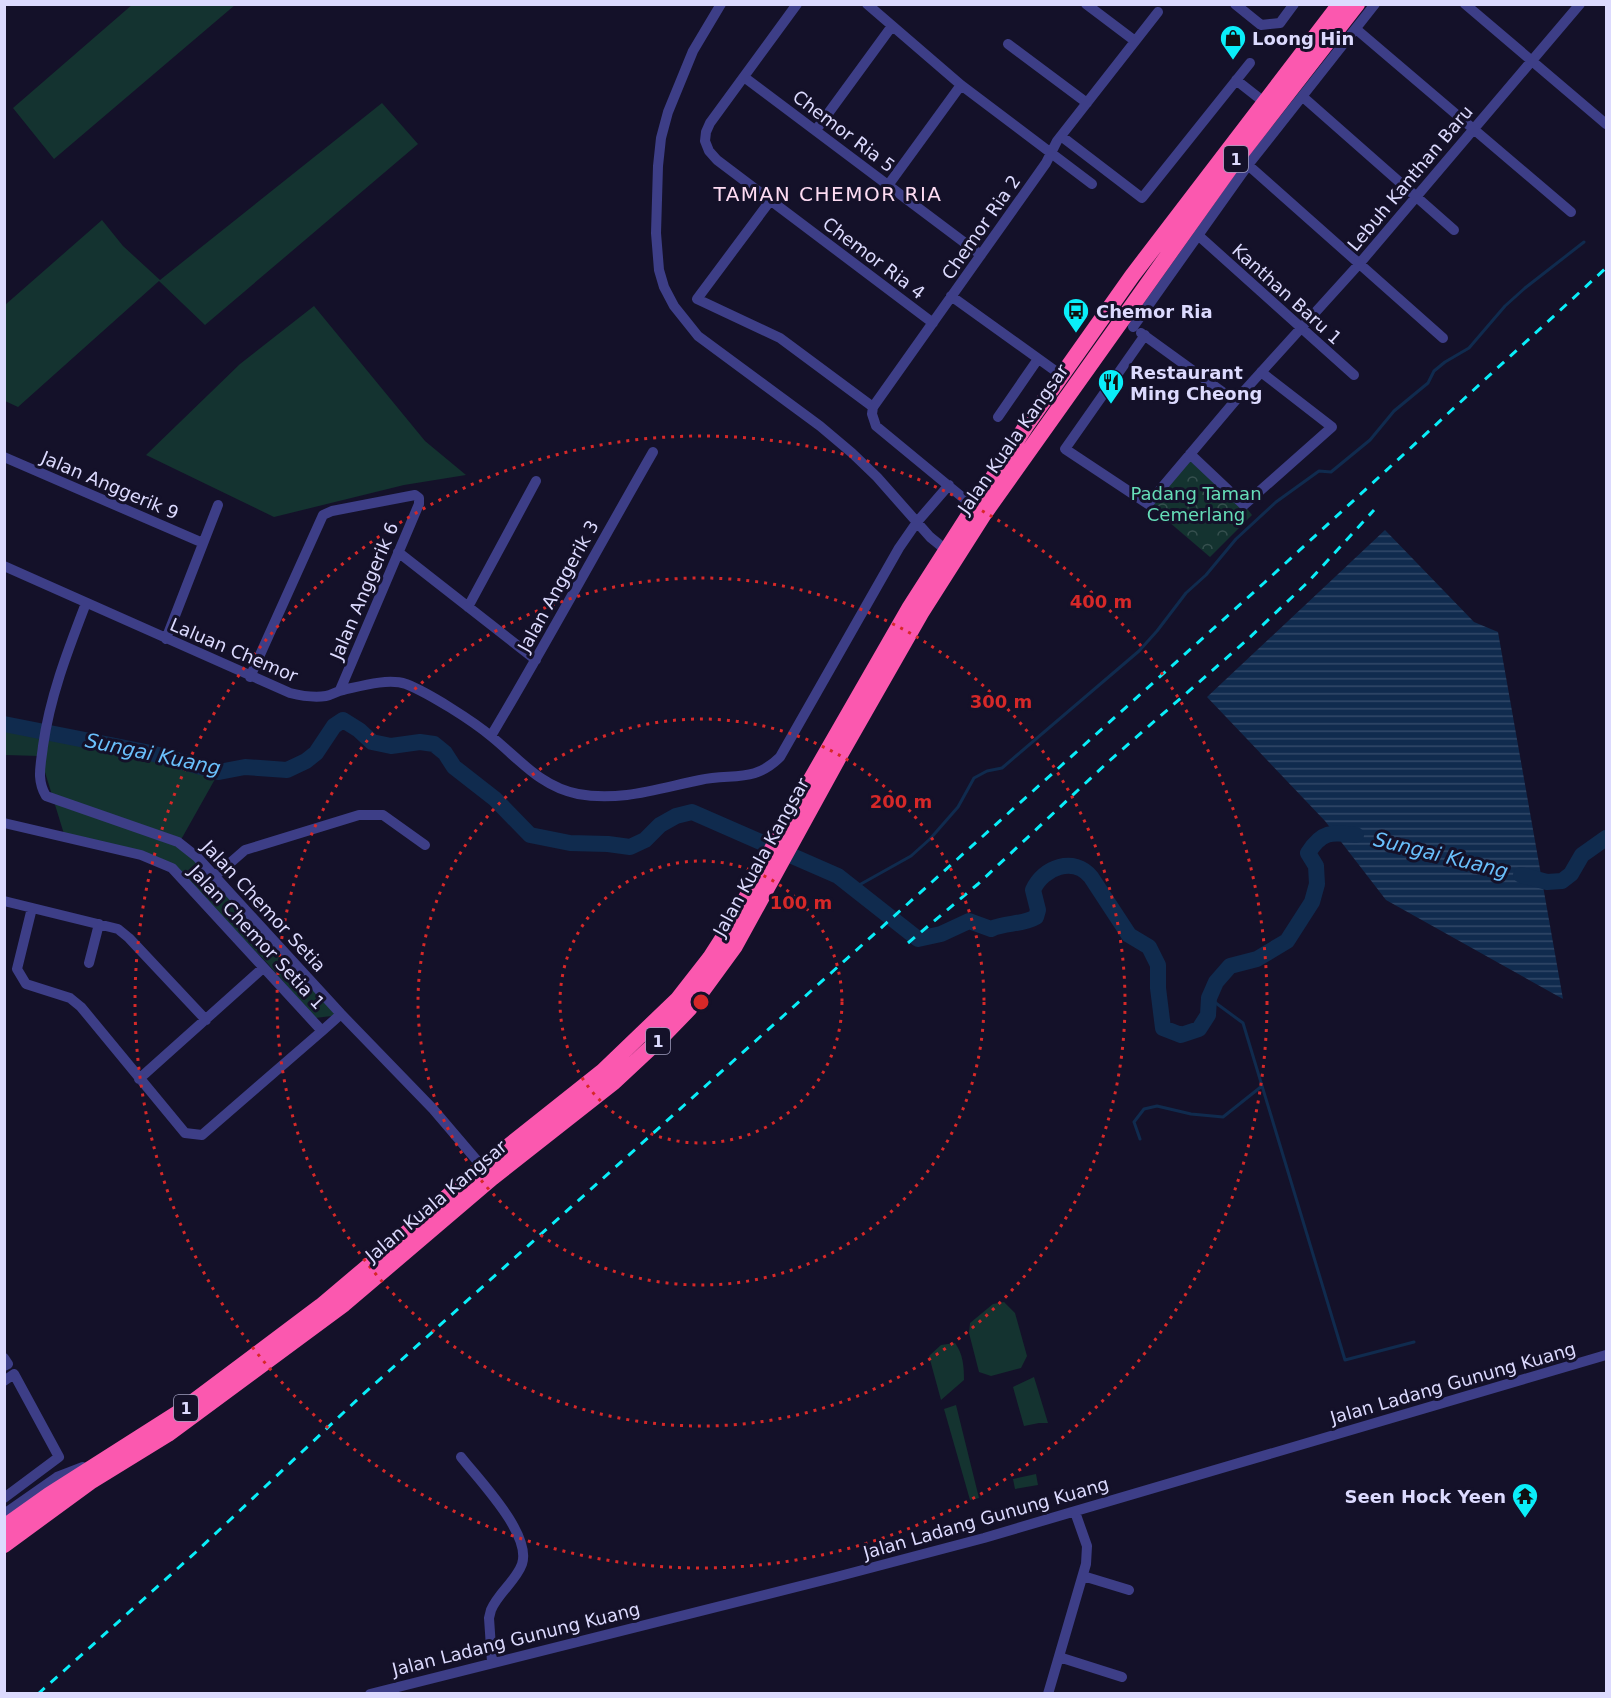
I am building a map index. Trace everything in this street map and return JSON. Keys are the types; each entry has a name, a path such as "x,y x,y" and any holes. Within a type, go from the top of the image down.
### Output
{"highway":[{"name":"Jalan Kuala Kangsar","path":"951,554 973,506 1060,375 1132,276 1340,4"},
{"name":"Jalan Kuala Kangsar","path":"4,1527 49,1495 181,1411 321,1306 487,1172 614,1082 675,1024 706,987 735,946 773,862 886,647 951,554 1128,323 1235,161 1357,4"},
{"path":"1128,323 1118,309 1133,285 1132,276"},
{"path":"1087,338 1095,336 1111,319 1128,323"},
{"name":"Jalan Kuala Kangsar","path":"4,1545 90,1482 177,1428 322,1321 487,1172"}],"street":[{"path":"721,4 693,51 668,112 661,138 656,233 658,270 664,287 674,306 698,336 820,426 852,453 917,522 951,554"},
{"name":"Chemor Ria 4","path":"796,4 710,123 705,141 709,151 770,201 933,323"},
{"path":"867,4 961,85 1092,184"},
{"path":"1086,4 1134,41"},
{"path":"1235,4 1261,25 1280,23 1294,4"},
{"path":"1236,401 1128,323 1199,236 1248,165 1375,4"},
{"path":"1466,4 1606,124"},
{"name":"Lebuh Kanthan Baru","path":"1145,335 1065,449 1148,504 1261,372 1360,263 1580,4"},
{"name":"Chemor Ria 2","path":"873,406 1046,163 1060,136 1158,12"},
{"path":"816,130 892,26"},
{"path":"1356,28 1571,212"},
{"path":"1008,44 1087,103"},
{"path":"1060,136 1142,198 1250,63"},
{"name":"Chemor Ria 5","path":"744,77 981,255"},
{"path":"1236,80 1264,102"},
{"path":"889,184 961,85"},
{"path":"1302,97 1454,230"},
{"path":"1248,165 1443,338"},
{"path":"770,201 697,299 780,338 873,406 872,414 876,426 973,506"},
{"name":"Kanthan Baru 1","path":"1199,236 1354,375"},
{"path":"951,296 1060,375"},
{"path":"998,417 1038,359"},
{"path":"1190,454 1244,505 1332,427 1261,372"},
{"name":"Jalan Anggerik 3","path":"491,736 653,452"},
{"name":"Jalan Anggerik 9","path":"4,458 203,543"},
{"path":"468,607 536,481"},
{"path":"917,522 949,485"},
{"name":"Jalan Anggerik 6","path":"250,677 323,515 332,511 415,495 419,498 419,504 340,690"},
{"path":"166,639 218,505"},
{"name":"Laluan Chemor","path":"4,566 290,693 311,698 329,696 340,690 389,682 404,683 423,692 491,736 525,768 552,786 578,794 601,796 642,794 700,780 734,775 752,776 771,766 780,757 898,548 917,522"},
{"path":"398,552 536,660"},
{"name":"Jalan Chemor Setia","path":"86,603 55,688 49,712 39,775 41,787 46,796 178,842 197,857 341,1014 433,1109 487,1172"},
{"path":"215,876 245,850 359,815 383,815 425,845"},
{"name":"Jalan Chemor Setia 1","path":"4,823 141,855 172,868 322,1031 341,1014"},
{"path":"4,901 118,929 206,1020"},
{"path":"32,908 17,969 26,984 70,998 81,1007 185,1133 202,1135 322,1031"},
{"path":"89,963 99,924"},
{"path":"139,1079 263,968"},
{"name":"Jalan Ladang Gunung Kuang","path":"370,1694 871,1568 1075,1512 1606,1355"},
{"path":"4,1358 8,1364 4,1366"},
{"path":"4,1381 14,1374 59,1458 4,1498"},
{"path":"461,1457 514,1527 523,1551 521,1567 491,1610 489,1618 492,1662"},
{"path":"4,1514 57,1477 100,1462"},
{"path":"1048,1694 1086,1564 1087,1546 1075,1512"},
{"path":"1083,1576 1129,1590"},
{"path":"1059,1657 1122,1677"}],"green space":[{"path":"133,4 235,5 54,159 13,108"},
{"path":"382,103 418,144 205,325 159,281 18,407 5,401 5,305 102,220 123,246 160,280"},
{"path":"314,306 425,441 466,475 404,485 274,517 146,455 240,364"},
{"name":"Padang Taman Cemerlang","path":"1190,454 1252,515 1210,557 1148,504"},
{"path":"4,723 45,729 151,753 219,772 178,845 195,859 340,1015 315,1018 268,964 173,867 64,834 40,756 5,755"},
{"path":"1004,1302 1015,1313 1027,1356 1021,1368 991,1376 979,1372 969,1333 970,1323 993,1304"},
{"path":"955,1343 960,1351 964,1380 941,1400 929,1356 941,1345"},
{"path":"1034,1377 1048,1423 1024,1426 1013,1387"},
{"path":"956,1405 979,1498 970,1500 944,1409"},
{"path":"1036,1474 1038,1485 1015,1489 1013,1479"}],"water":[{"path":"1385,530 1474,622 1498,632 1563,999 1386,900 1325,821 1207,697"}],"waterway":[{"path":"852,889 911,856 930,839 958,807 974,778 987,771 1002,768 1139,651 1186,593 1206,575 1236,539 1276,502 1319,471 1331,472 1370,440 1394,411 1428,383 1434,371 1469,348 1505,306 1584,242"},
{"name":"Sungai Kuang","path":"4,724 151,753 219,772 245,767 287,770 306,761 316,753 334,726 343,720 372,742 391,746 420,742 434,744 445,753 454,767 495,799 530,835 570,843 630,847 645,840 660,825 676,816 692,812 838,876 918,939 941,934 969,921 991,929 1031,920 1036,917 1038,910 1033,890 1038,882 1051,870 1059,867 1076,867 1091,877 1129,935 1149,947 1158,965 1158,988 1163,1028 1181,1035 1199,1029 1208,1015 1209,998 1216,982 1230,966 1257,959 1287,941 1312,902 1317,884 1316,866 1308,853 1318,840 1340,833 1356,835"},
{"name":"Sungai Kuang","path":"1521,875 1547,882 1562,881 1571,874 1582,855 1606,838"},
{"path":"1209,998 1243,1023 1345,1360 1414,1342"},
{"path":"1140,1139 1134,1122 1144,1109 1157,1106 1191,1114 1223,1117 1262,1086"}],"railway":[{"path":"38,1694 196,1552 359,1398 1264,583 1606,268"},
{"path":"908,943 978,884 1108,762 1247,640 1308,582 1374,510"}],"place":[{"name":"Loong Hin","path":"1233,61"},
{"name":"Chemor Ria","path":"1076,334"},
{"name":"Restaurant Ming Cheong","path":"1111,405"},
{"name":"Seen Hock Yeen","path":"1525,1519"}],"district":[{"name":"TAMAN CHEMOR RIA","path":"828,194"}]}
